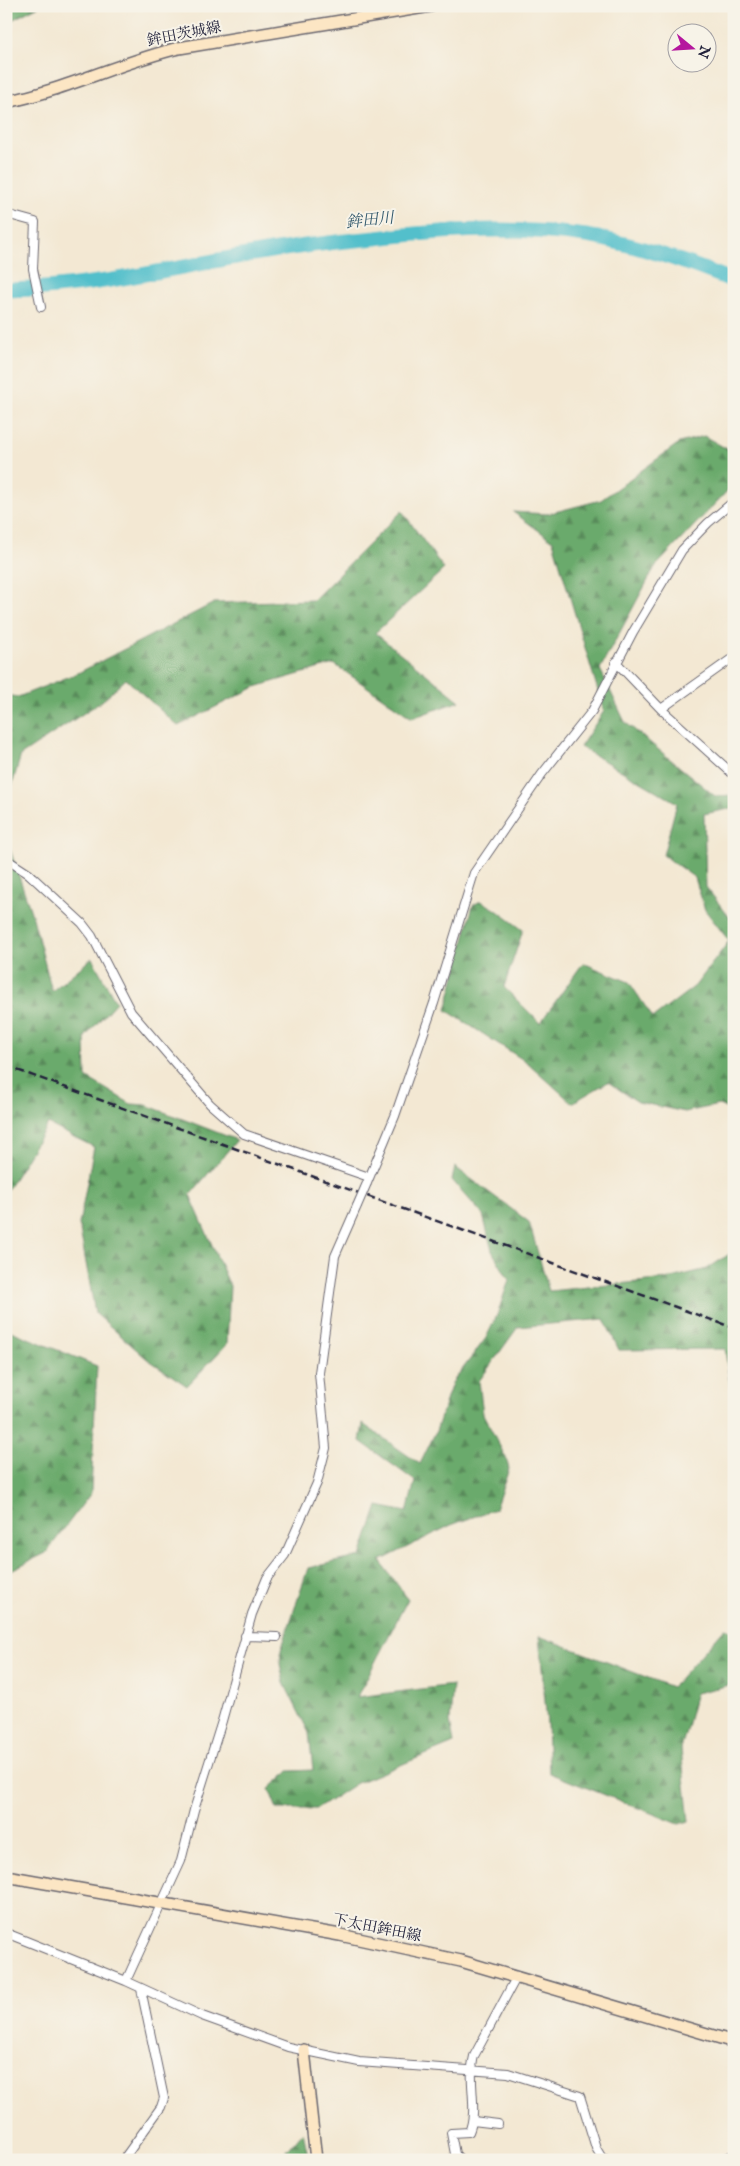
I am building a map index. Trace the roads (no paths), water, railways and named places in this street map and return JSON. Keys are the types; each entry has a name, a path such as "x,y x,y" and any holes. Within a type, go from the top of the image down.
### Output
{"main road":[{"name":"鉾田茨城線","path":"6,102 52,91 151,55 431,6"},
{"name":"下太田鉾田線","path":"6,1876 393,1946 517,1976 734,2042"},
{"path":"304,2050 316,2160"}],"street":[{"path":"6,214 35,222 33,269 41,307"},
{"path":"126,1981 181,1861 245,1636 267,1578 284,1555 317,1483 326,1448 319,1373 335,1256 394,1116 434,1003 474,873 542,774 592,711 616,662 682,550 708,522 734,501"},
{"path":"661,710 734,657"},
{"path":"616,662 661,710 734,775"},
{"path":"6,859 29,874 82,923 92,936 131,1012 210,1104 244,1134 368,1180"},
{"path":"245,1636 277,1637"},
{"path":"6,1933 126,1981 249,2034 304,2050 359,2062 508,2073 580,2096 596,2148 602,2158 608,2160"},
{"path":"461,2160 455,2154 451,2133 469,2132 474,2121 470,2070 474,2056 517,1976"},
{"path":"123,2160 161,2107 164,2098 141,1989"},
{"path":"474,2121 498,2124"},
{"path":"719,2160 734,2155"}],"waterway":[{"name":"鉾田川","path":"6,290 36,289 95,282 325,243 481,230 533,231 605,239 662,254 734,281"}],"railway":[{"path":"6,1066 734,1328"}]}
